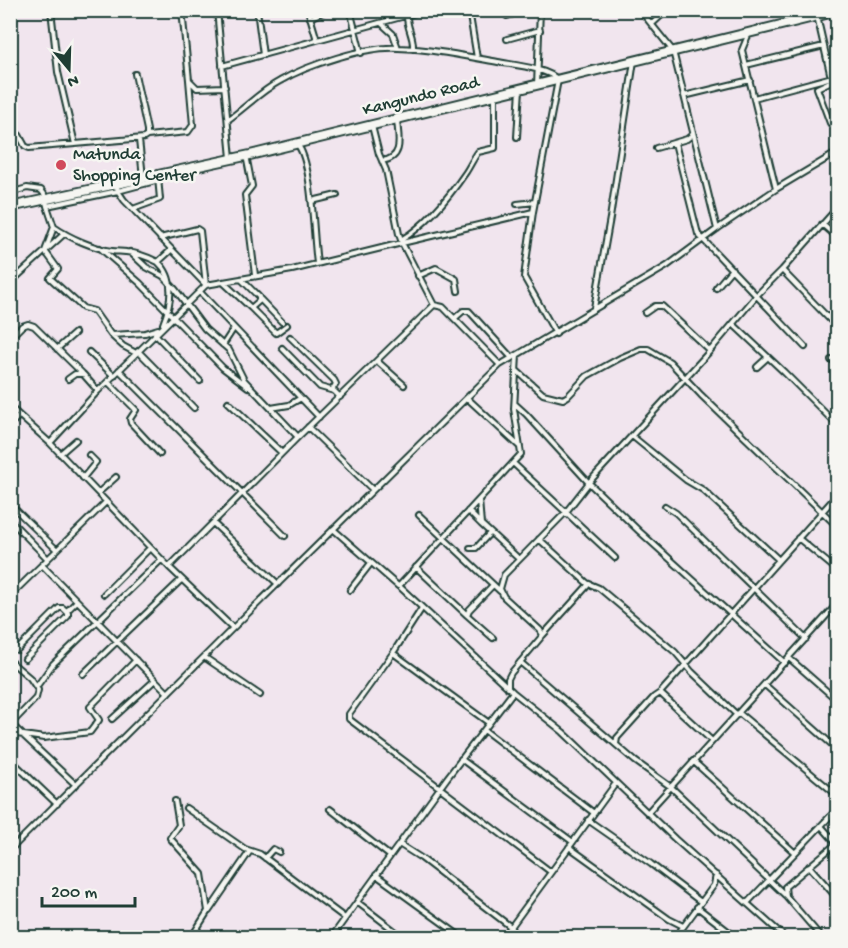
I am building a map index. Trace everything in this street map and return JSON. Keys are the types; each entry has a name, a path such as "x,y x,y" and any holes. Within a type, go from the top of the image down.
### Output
{"highway":[{"name":"Kangundo Road","path":"10,207 46,203 117,187 142,177 158,177 837,11"}],"street":[{"path":"51,10 58,72 75,144"},
{"path":"10,133 19,135 29,148 139,140 147,136 191,130 193,125 182,10"},
{"path":"217,10 231,158"},
{"path":"257,10 263,55"},
{"path":"308,10 317,40"},
{"path":"310,18 327,10"},
{"path":"350,10 361,53"},
{"path":"222,66 427,10"},
{"path":"469,10 477,58"},
{"path":"507,16 529,10"},
{"path":"537,85 540,10"},
{"path":"640,10 673,51 717,229"},
{"path":"652,24 667,10"},
{"path":"406,16 407,26 414,39 412,49"},
{"path":"817,16 834,80"},
{"path":"381,23 393,34 398,48"},
{"path":"507,39 540,30"},
{"path":"750,33 742,47 776,189"},
{"path":"746,65 824,46"},
{"path":"229,120 269,88 291,75 328,61 361,53 398,48 412,49 477,58 551,73 558,80 523,270 524,277 556,333"},
{"path":"827,59 837,57"},
{"path":"594,309 634,60"},
{"path":"135,74 147,136"},
{"path":"189,80 197,88"},
{"path":"684,96 750,80"},
{"path":"754,98 834,80"},
{"path":"830,123 817,88 834,80"},
{"path":"189,94 197,88 225,87"},
{"path":"517,137 520,89"},
{"path":"401,241 437,208 462,178 478,152 495,148 495,94"},
{"path":"382,161 394,157 399,149 397,119"},
{"path":"372,125 378,154 386,171 401,241 418,276 434,305 443,307 500,365"},
{"path":"656,148 689,138 693,133"},
{"path":"139,140 142,177"},
{"path":"295,143 302,152 312,201 317,263"},
{"path":"675,143 698,234 805,347"},
{"path":"10,850 500,365 667,266 776,189 837,152"},
{"path":"246,155 252,186 244,195 255,275"},
{"path":"133,209 160,199 158,177 117,187 133,209 206,285"},
{"path":"20,205 13,193 27,188 41,190 54,227 64,234 111,251 147,256 165,268 170,284 171,302 163,326 145,333 111,335"},
{"path":"312,201 337,195"},
{"path":"517,204 535,202"},
{"path":"501,592 501,581 519,559 566,512 589,483 837,207"},
{"path":"50,443 98,391 206,285 292,270 401,241 533,212"},
{"path":"822,224 837,238"},
{"path":"45,251 54,227"},
{"path":"160,238 197,229 200,231 206,285"},
{"path":"10,283 64,234"},
{"path":"100,248 140,283 223,368 254,391"},
{"path":"158,262 171,250"},
{"path":"45,251 58,269 51,278 83,308 94,311 111,335 123,346 137,352 194,408"},
{"path":"130,252 170,284 205,329 224,345 244,380 298,437"},
{"path":"418,276 436,268 456,279 458,291"},
{"path":"716,288 732,268"},
{"path":"782,270 837,328"},
{"path":"223,282 276,333 285,324 241,278"},
{"path":"200,292 319,417"},
{"path":"251,308 259,299"},
{"path":"169,567 308,427 434,305"},
{"path":"645,313 655,306 662,306 710,351"},
{"path":"455,318 463,311 469,311 511,357"},
{"path":"15,333 28,324 40,331 98,391"},
{"path":"733,324 837,426"},
{"path":"224,345 234,328"},
{"path":"57,349 75,333"},
{"path":"155,334 200,381"},
{"path":"290,337 334,380 336,384 332,390"},
{"path":"282,348 320,387 332,390 340,397"},
{"path":"515,369 543,394 559,399 568,396 587,376 643,348 662,356 837,527"},
{"path":"89,352 114,376"},
{"path":"399,586 520,454 514,404 517,354"},
{"path":"757,367 768,357"},
{"path":"831,360 837,359"},
{"path":"376,361 404,385"},
{"path":"119,370 285,536"},
{"path":"68,380 75,374 83,374"},
{"path":"108,382 136,410 130,419 131,423 160,454"},
{"path":"271,408 289,405 301,398"},
{"path":"467,398 520,448"},
{"path":"228,402 282,453"},
{"path":"514,404 526,414 589,483 639,531 785,663"},
{"path":"10,407 50,443 161,560 233,628"},
{"path":"10,425 19,416"},
{"path":"308,427 373,490"},
{"path":"632,436 686,480 703,490 779,560"},
{"path":"60,454 76,440"},
{"path":"83,478 96,462 89,455"},
{"path":"513,463 615,558"},
{"path":"98,494 116,477"},
{"path":"616,745 617,738 660,693 837,494"},
{"path":"479,500 481,524"},
{"path":"10,596 106,502"},
{"path":"10,504 57,550"},
{"path":"665,506 676,513 806,639"},
{"path":"468,511 519,559"},
{"path":"419,515 543,635"},
{"path":"10,520 48,559"},
{"path":"213,523 278,584"},
{"path":"333,529 399,586 508,688 563,732 786,938"},
{"path":"470,548 474,549 478,546 490,533"},
{"path":"798,538 837,572"},
{"path":"538,540 675,652 738,714 837,796"},
{"path":"104,594 150,548"},
{"path":"76,785 11,724 36,698 37,686 53,664 161,560"},
{"path":"350,591 371,563"},
{"path":"42,565 168,693"},
{"path":"416,567 493,638"},
{"path":"83,674 181,580"},
{"path":"508,688 508,676 589,584"},
{"path":"467,615 493,585"},
{"path":"66,611 77,601"},
{"path":"648,812 837,603"},
{"path":"17,650 59,609 63,608 66,611 68,616 25,659"},
{"path":"422,608 349,714 349,718 551,872"},
{"path":"833,608 837,612"},
{"path":"393,653 489,723"},
{"path":"204,657 260,695"},
{"path":"789,658 837,701"},
{"path":"10,733 44,738 90,732 99,720 90,707 136,660"},
{"path":"10,662 37,686"},
{"path":"520,662 616,745 671,788 770,879 822,938"},
{"path":"112,719 155,680"},
{"path":"765,685 837,750"},
{"path":"331,938 440,787 513,692"},
{"path":"660,693 712,741"},
{"path":"484,730 594,813"},
{"path":"10,759 57,804"},
{"path":"461,759 573,842"},
{"path":"693,761 794,852"},
{"path":"503,938 616,783"},
{"path":"175,801 179,825 170,838 202,874 208,911"},
{"path":"186,808 250,851 265,858 345,918"},
{"path":"747,903 794,852 822,827 837,808"},
{"path":"330,809 390,856"},
{"path":"588,820 701,902"},
{"path":"785,895 785,887 837,843 822,827"},
{"path":"399,844 421,858 510,928 517,938"},
{"path":"569,848 683,927"},
{"path":"265,858 273,849 279,852"},
{"path":"191,938 250,851"},
{"path":"809,866 837,899"},
{"path":"675,938 714,885 716,874"},
{"path":"376,875 463,938"},
{"path":"357,902 404,938"},
{"path":"697,907 737,938"}],"place":[{"name":"Matunda Shopping Center","path":"61,165"}]}
